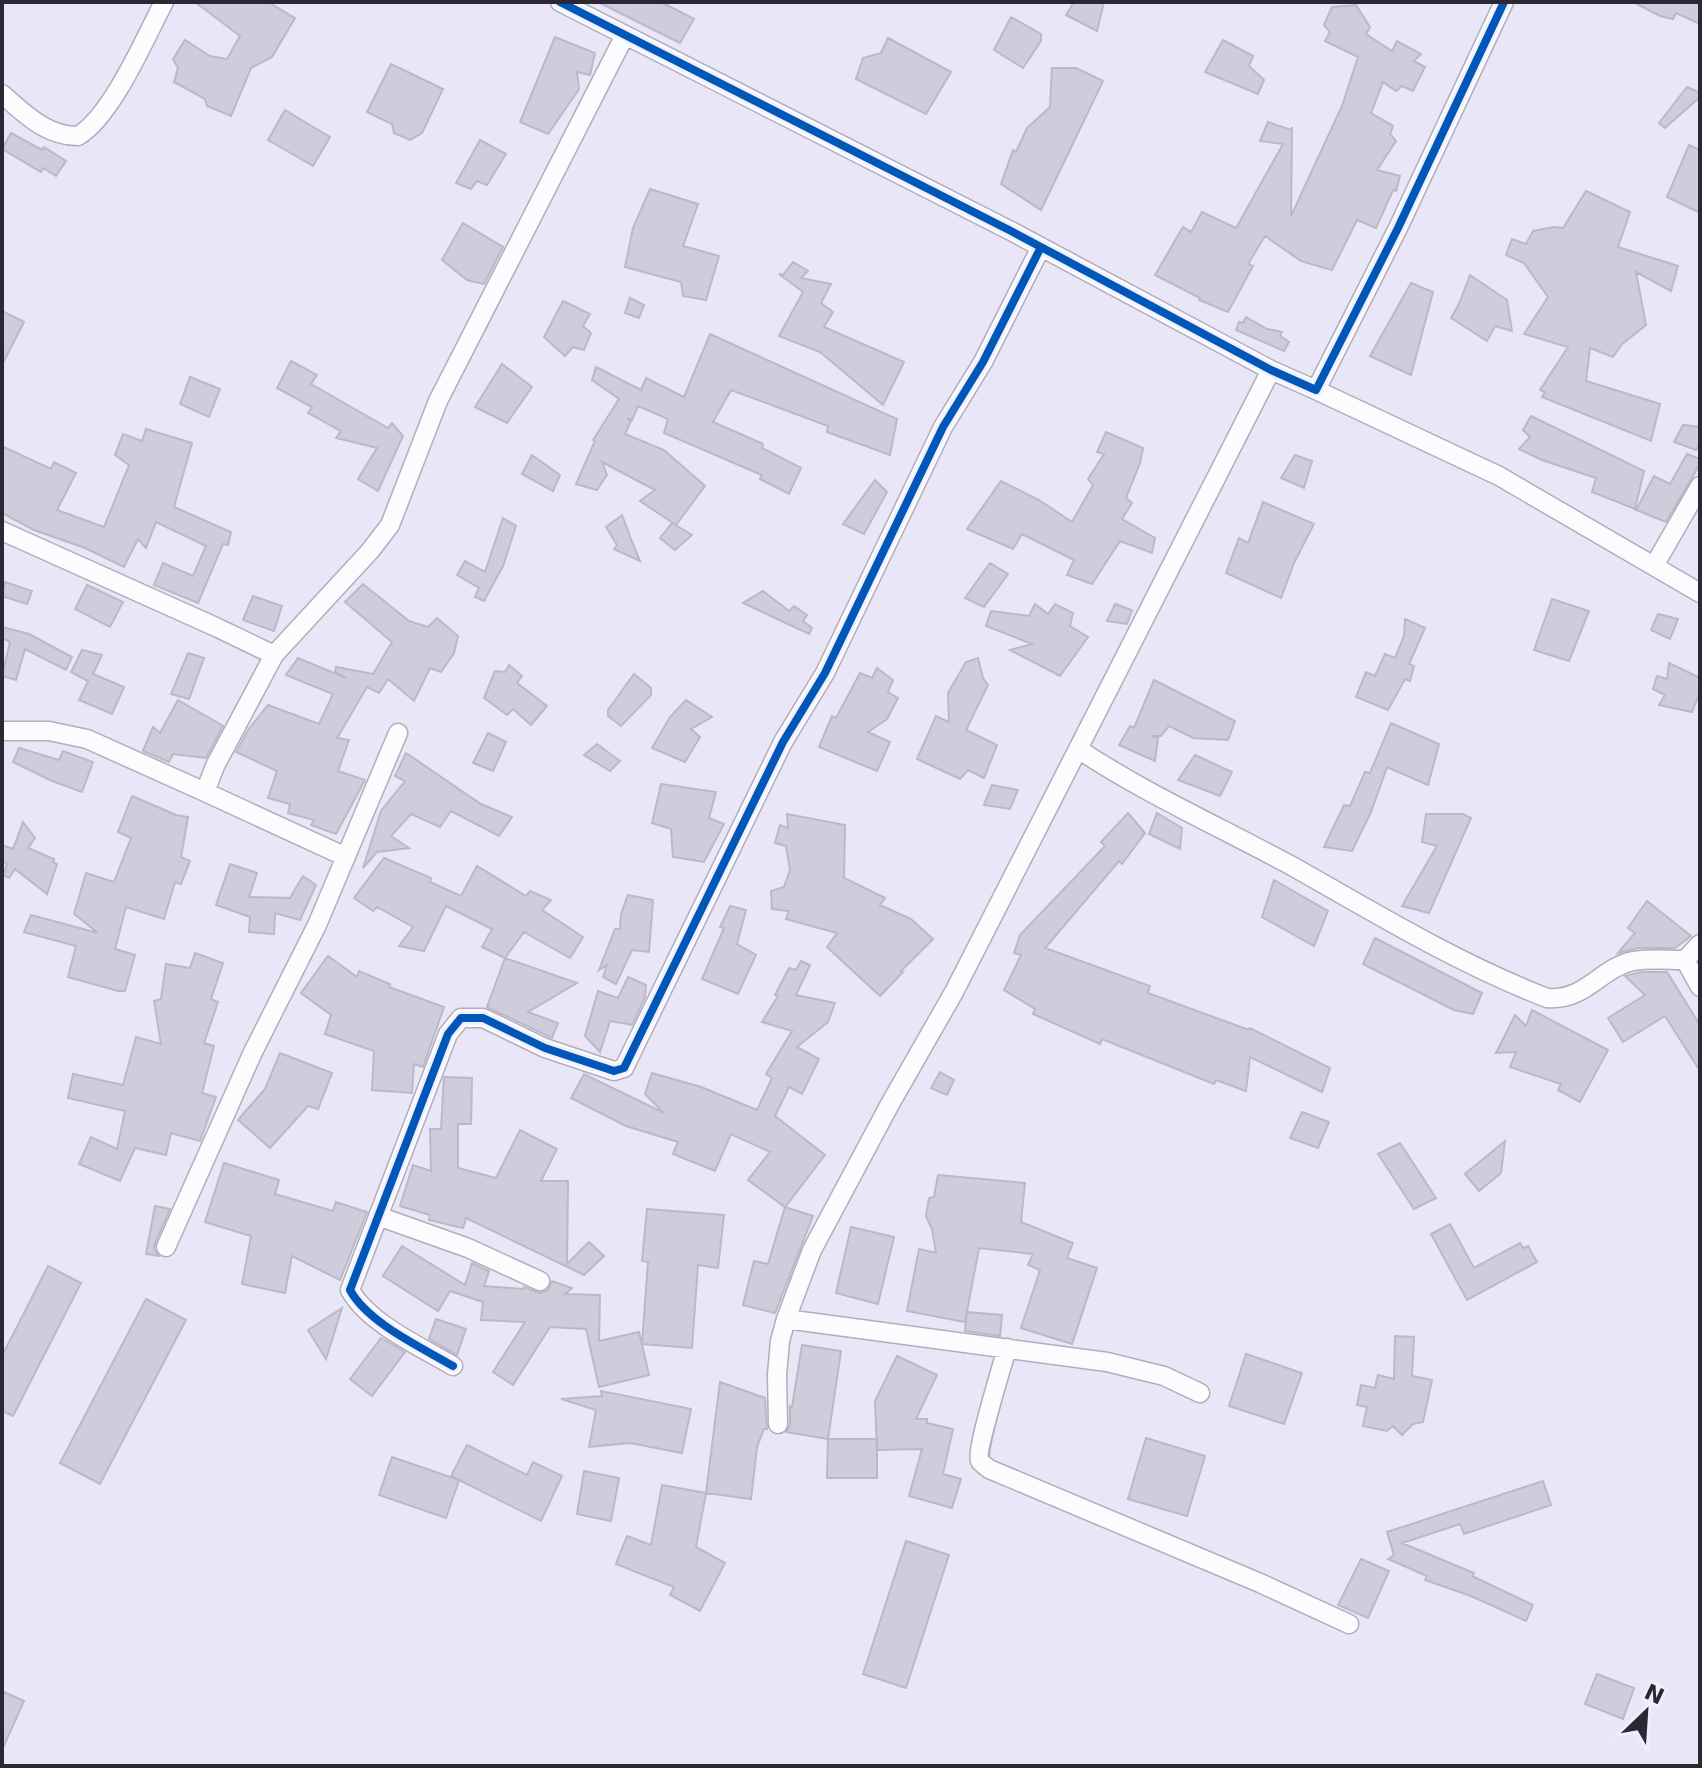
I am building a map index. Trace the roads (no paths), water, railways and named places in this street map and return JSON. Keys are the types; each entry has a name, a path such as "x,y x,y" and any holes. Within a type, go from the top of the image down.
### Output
{"street":[{"path":"2,94 34,122 60,135 78,136 94,124 109,101 164,2"},
{"path":"560,2 1041,247 1271,370 1499,476 1700,593"},
{"path":"1316,390 1398,228 1504,2"},
{"path":"205,792 215,766 274,655 390,525 438,401 625,35"},
{"path":"453,1366 371,1315 350,1290 448,1034 461,1018 483,1018 545,1048 614,1071 627,1066 783,742 825,673 943,427 983,362 1041,247"},
{"path":"778,1424 777,1375 786,1319 812,1250 954,992 1271,370"},
{"path":"1654,566 1700,486"},
{"path":"2,531 274,655"},
{"path":"2,731 49,731 87,739 346,857"},
{"path":"166,1247 253,1052 317,925 398,733"},
{"path":"1078,749 1157,797 1291,866 1403,930 1547,998 1565,997 1586,989 1616,968 1633,961 1685,960 1700,944"},
{"path":"1685,960 1700,987"},
{"path":"378,1216 468,1248 540,1281"},
{"path":"786,1319 1137,1368 1164,1376 1200,1393"},
{"path":"1007,1348 981,1440 980,1462 989,1469 1260,1583 1349,1624"}]}
